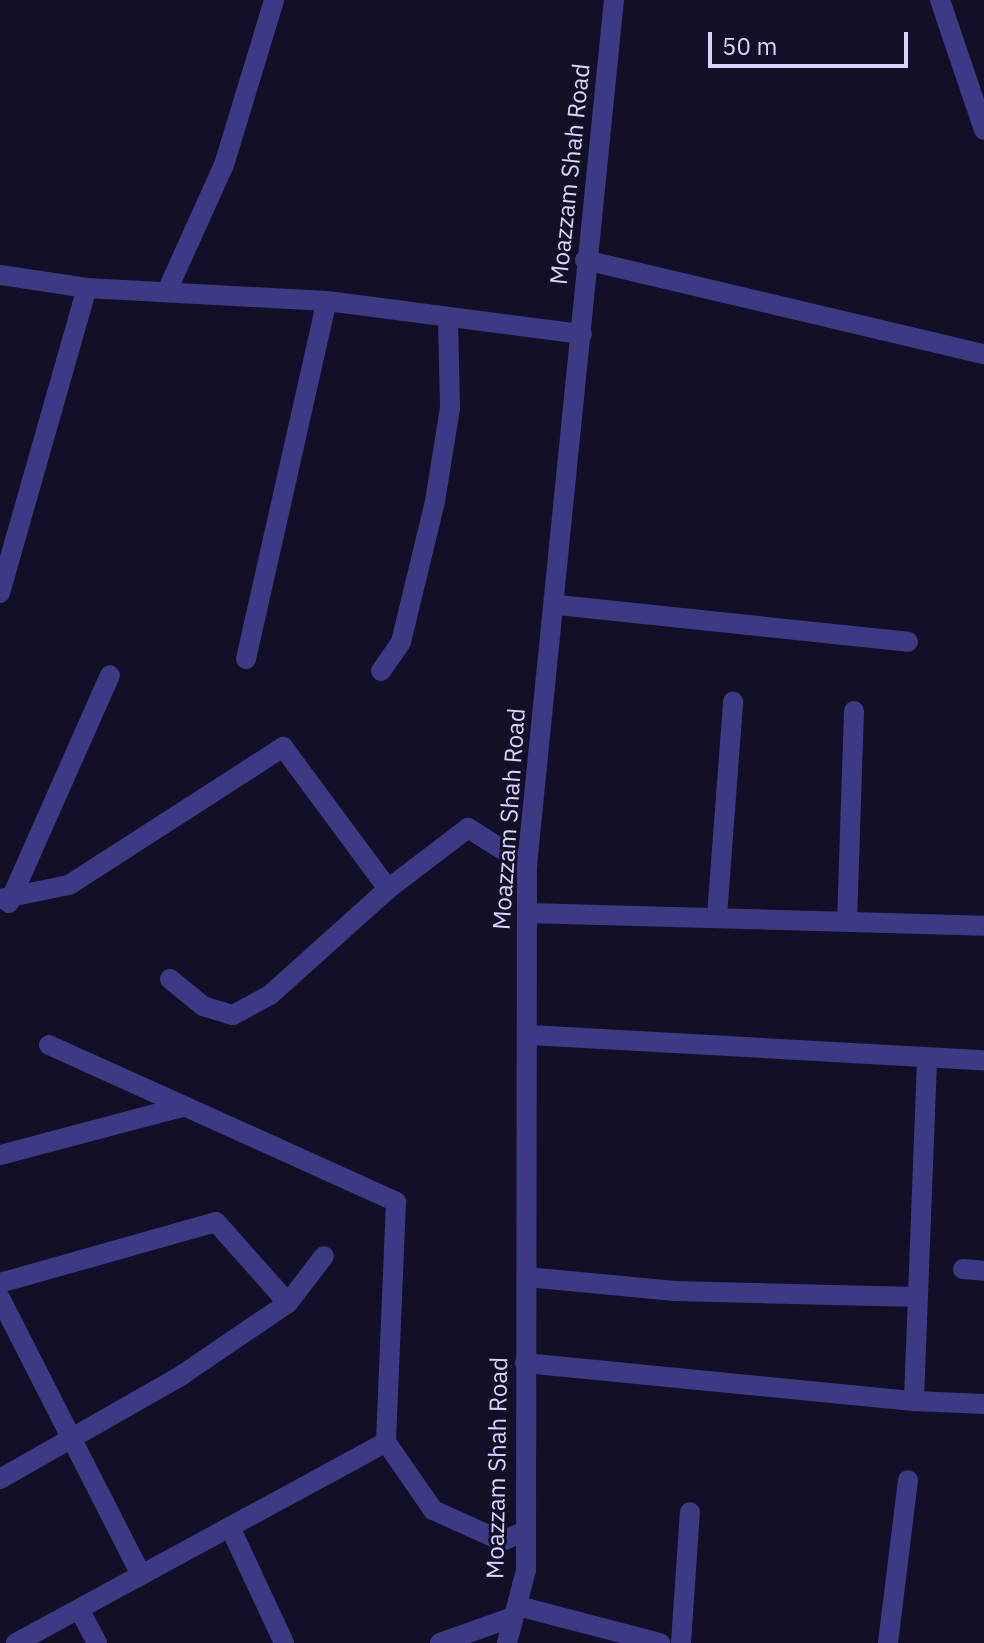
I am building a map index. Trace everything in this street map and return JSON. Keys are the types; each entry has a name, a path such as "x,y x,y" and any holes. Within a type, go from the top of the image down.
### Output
{"street":[{"path":"167,291 224,165 274,0"},
{"name":"Moazzam Shah Road","path":"507,1643 516,1612 526,1531 530,1035 527,865 558,605 582,334 585,260 614,0"},
{"path":"940,0 984,130"},
{"path":"585,260 984,354"},
{"path":"0,275 87,288 327,301 582,334"},
{"path":"0,593 87,288"},
{"path":"246,659 327,301"},
{"path":"381,671 401,642 435,501 450,408 448,317"},
{"path":"558,605 908,642"},
{"path":"5,901 110,675"},
{"path":"717,916 733,702"},
{"path":"847,922 854,711"},
{"path":"5,901 69,885 283,747 388,889"},
{"path":"170,979 203,1006 233,1015 270,995 388,889 468,828 527,865"},
{"path":"527,913 717,916 984,926"},
{"path":"530,1035 927,1061 984,1060"},
{"path":"49,1045 396,1202 386,1442 433,1510 502,1541 526,1531"},
{"path":"914,1401 927,1061"},
{"path":"0,1155 185,1106"},
{"path":"0,1283 216,1222 288,1303"},
{"path":"0,1479 288,1303 324,1256"},
{"path":"963,1269 984,1271"},
{"path":"527,1277 674,1291 917,1297"},
{"path":"0,1298 141,1575"},
{"path":"525,1363 914,1401 984,1404"},
{"path":"16,1643 386,1442"},
{"path":"888,1643 908,1480"},
{"path":"681,1643 690,1512"},
{"path":"230,1527 284,1643"},
{"path":"79,1609 97,1643"},
{"path":"440,1643 516,1612 660,1643"}]}
